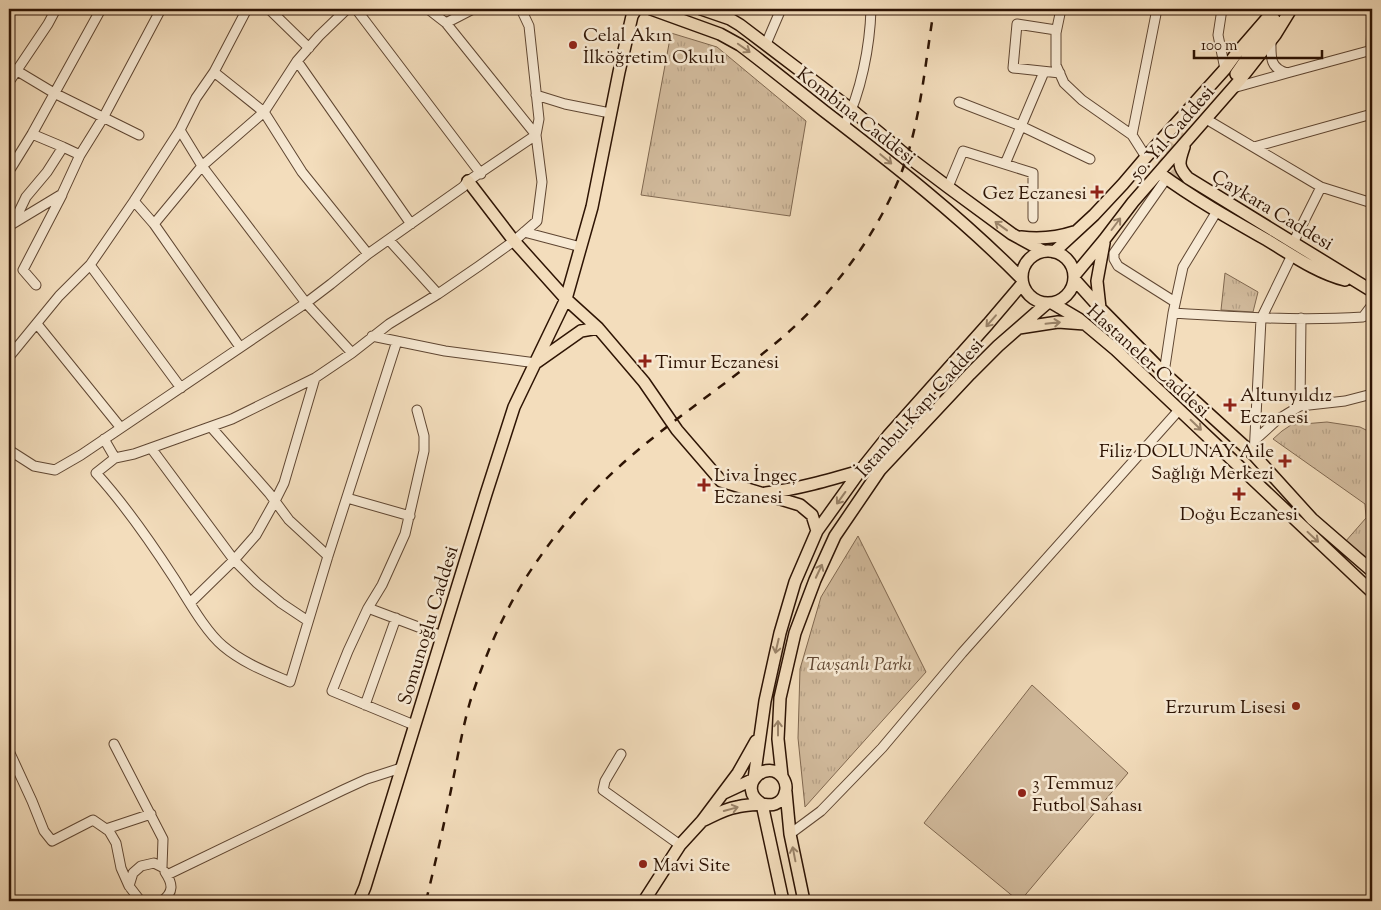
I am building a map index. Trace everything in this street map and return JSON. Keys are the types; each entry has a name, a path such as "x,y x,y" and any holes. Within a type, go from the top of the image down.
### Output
{"main road":[{"name":"Kombina Caddesi","path":"651,9 720,34 740,45 966,225 1022,281"},
{"name":"Kombina Caddesi","path":"701,9 730,19 740,25 852,110 948,187 1016,236 1048,251"},
{"name":"50. Yıl Caddesi","path":"1048,251 1076,232 1094,215 1277,9"},
{"path":"1184,138 1234,77 1273,21 1277,9"},
{"name":"50. Yıl Caddesi","path":"1074,278 1133,202 1168,177 1184,138 1206,119 1233,88 1271,40 1291,9"},
{"name":"Somunoğlu Caddesi","path":"359,901 365,887 514,407 566,299 592,206 632,11"},
{"name":"Çaykara Caddesi","path":"1184,138 1180,166 1182,172 1188,178 1293,249 1311,253 1372,291"},
{"path":"1168,177 1217,211 1293,249 1332,277 1345,280"},
{"name":"Çaykara Caddesi","path":"1168,177 1345,280 1372,299"},
{"path":"468,181 514,241 566,299 598,328 644,382 677,430 721,481 800,505 812,515 817,531"},
{"path":"1016,236 1042,238 1064,236 1076,232"},
{"path":"1100,308 1097,281 1104,240"},
{"path":"1048,251 1060,254 1070,262 1074,278 1071,291 1066,297 1049,304 1033,300 1028,295 1022,281 1022,271 1027,261 1032,256 1048,251"},
{"name":"Hastaneler Caddesi","path":"1074,278 1100,308 1164,373 1254,455 1312,519 1372,571"},
{"path":"783,901 762,804 753,796 751,791 765,701 780,633 795,582 817,531 860,471 888,436 988,324 1022,281"},
{"name":"Hastaneler Caddesi","path":"1049,304 1064,310 1086,324 1116,350 1372,592"},
{"name":"İstanbul Kapı Caddesi","path":"782,776 778,739 780,698 795,633 815,580 835,536 880,470 998,346 1049,304"},
{"path":"1019,328 1058,322 1086,324"},
{"path":"536,363 581,330 598,328"},
{"path":"760,494 796,488 860,471"},
{"path":"644,901 680,845 702,821 744,764 760,731"},
{"path":"724,793 754,779 757,775 767,770 782,776 786,786 790,834 804,901"},
{"path":"702,821 737,807 774,804 784,797 786,792"}],"street":[{"path":"9,82 13,68 48,24 56,9"},
{"path":"9,167 11,168 32,134 101,9"},
{"path":"36,285 23,270 80,156 104,118 161,9"},
{"path":"9,357 59,296 90,265 134,201 180,130 196,98 214,72 247,9"},
{"path":"270,9 309,48"},
{"path":"154,224 202,166 264,112 297,61 347,9"},
{"path":"356,9 481,174"},
{"path":"428,9 446,23 536,135"},
{"path":"446,23 473,9"},
{"path":"397,341 290,682 240,659 222,645 190,604 149,540 116,496 96,474 115,458 134,454 232,419 315,378 352,353 389,324 438,294 514,241 537,220 542,182 536,135 538,119 529,26 521,9"},
{"path":"766,44 780,9"},
{"path":"844,126 852,110 862,73 871,30 871,9"},
{"path":"1061,9 1056,30 1056,66 1064,83 1082,100 1132,135 1146,157"},
{"path":"1132,135 1157,9"},
{"path":"1222,9 1218,35 1225,69"},
{"path":"1233,88 1287,72 1372,52 1372,20"},
{"path":"1056,30 1017,24 1013,68 1060,73"},
{"path":"1271,40 1272,61 1279,70 1287,72"},
{"path":"297,61 411,224"},
{"path":"13,68 54,93 139,135"},
{"path":"214,72 264,112 302,172 368,254"},
{"path":"1005,164 1044,72"},
{"path":"536,95 565,104 610,113"},
{"path":"959,102 1021,126 1090,159"},
{"path":"1254,147 1372,114"},
{"path":"1206,119 1321,187 1372,203"},
{"path":"180,130 202,166 306,303 352,353"},
{"path":"32,134 80,156"},
{"path":"9,450 34,466 55,470 121,428 306,303 368,254 463,187 468,181 536,135"},
{"path":"12,224 26,197 47,172 63,147"},
{"path":"948,187 963,151 1033,173 1034,218"},
{"path":"1168,177 1114,253 1114,259 1118,266 1175,302"},
{"path":"1254,455 1261,319 1321,187"},
{"path":"12,224 62,194"},
{"path":"134,201 154,224 240,347"},
{"path":"1164,373 1175,302 1184,267 1217,211"},
{"path":"524,232 581,246"},
{"path":"390,240 438,294"},
{"path":"90,265 181,388"},
{"path":"1173,313 1261,319 1363,317 1372,306"},
{"path":"1300,406 1301,318"},
{"path":"37,324 121,428"},
{"path":"372,336 445,351 536,363"},
{"path":"190,604 256,535 275,501 284,483 315,378"},
{"path":"1255,440 1277,420 1300,406 1345,401 1372,394"},
{"path":"414,725 332,691 348,651 368,608 382,585 405,534 424,450 424,436 418,410"},
{"path":"790,834 821,811 882,748 962,653 1180,410"},
{"path":"212,427 289,520 328,556"},
{"path":"104,439 115,458"},
{"path":"151,448 234,560 281,603 308,621"},
{"path":"347,498 410,516"},
{"path":"368,608 442,636"},
{"path":"365,705 396,618"},
{"path":"114,744 164,838 162,867"},
{"path":"9,751 44,832 52,842 93,820 109,831 116,843 121,868 129,886 139,899 147,901"},
{"path":"621,754 605,781 604,790 680,845"},
{"path":"167,875 367,779 401,768"},
{"path":"106,829 151,814"},
{"path":"129,886 133,873 141,866 154,863 162,867 170,880 172,889 168,897 162,901"}],"green space":[{"path":"671,33 717,47 806,121 790,216 641,195"},
{"path":"1225,273 1258,292 1253,312 1221,310"},
{"path":"1327,422 1360,427 1372,433 1372,566 1345,542 1366,518 1365,504 1273,439 1291,425"},
{"name":"Tavşanlı Parkı","path":"858,536 926,672 805,807 798,738 800,669 821,597"},
{"path":"1032,685 1128,773 1021,900 1015,898 924,823"}],"tunnel":[{"path":"1178,180 1166,169 1164,160 1183,133"}],"railway":[{"path":"426,901 470,702 489,649 513,599 533,567 558,533 585,500 605,480 645,444 751,363 792,329 831,289 848,267 879,220 902,171 918,112 934,9"}],"place":[{"name":"Celal Akın İlköğretim Okulu","path":"573,45"},
{"name":"Gez Eczanesi","path":"1097,192"},
{"name":"Timur Eczanesi","path":"645,361"},
{"name":"Altunyıldız Eczanesi","path":"1230,405"},
{"name":"Filiz DOLUNAY Aile Sağlığı Merkezi","path":"1285,461"},
{"name":"Liva İngeç Eczanesi","path":"704,485"},
{"name":"Doğu Eczanesi","path":"1239,494"},
{"name":"Erzurum Lisesi","path":"1296,706"},
{"name":"3 Temmuz Futbol Sahası","path":"1022,793"},
{"name":"Mavi Site","path":"643,864"}]}
